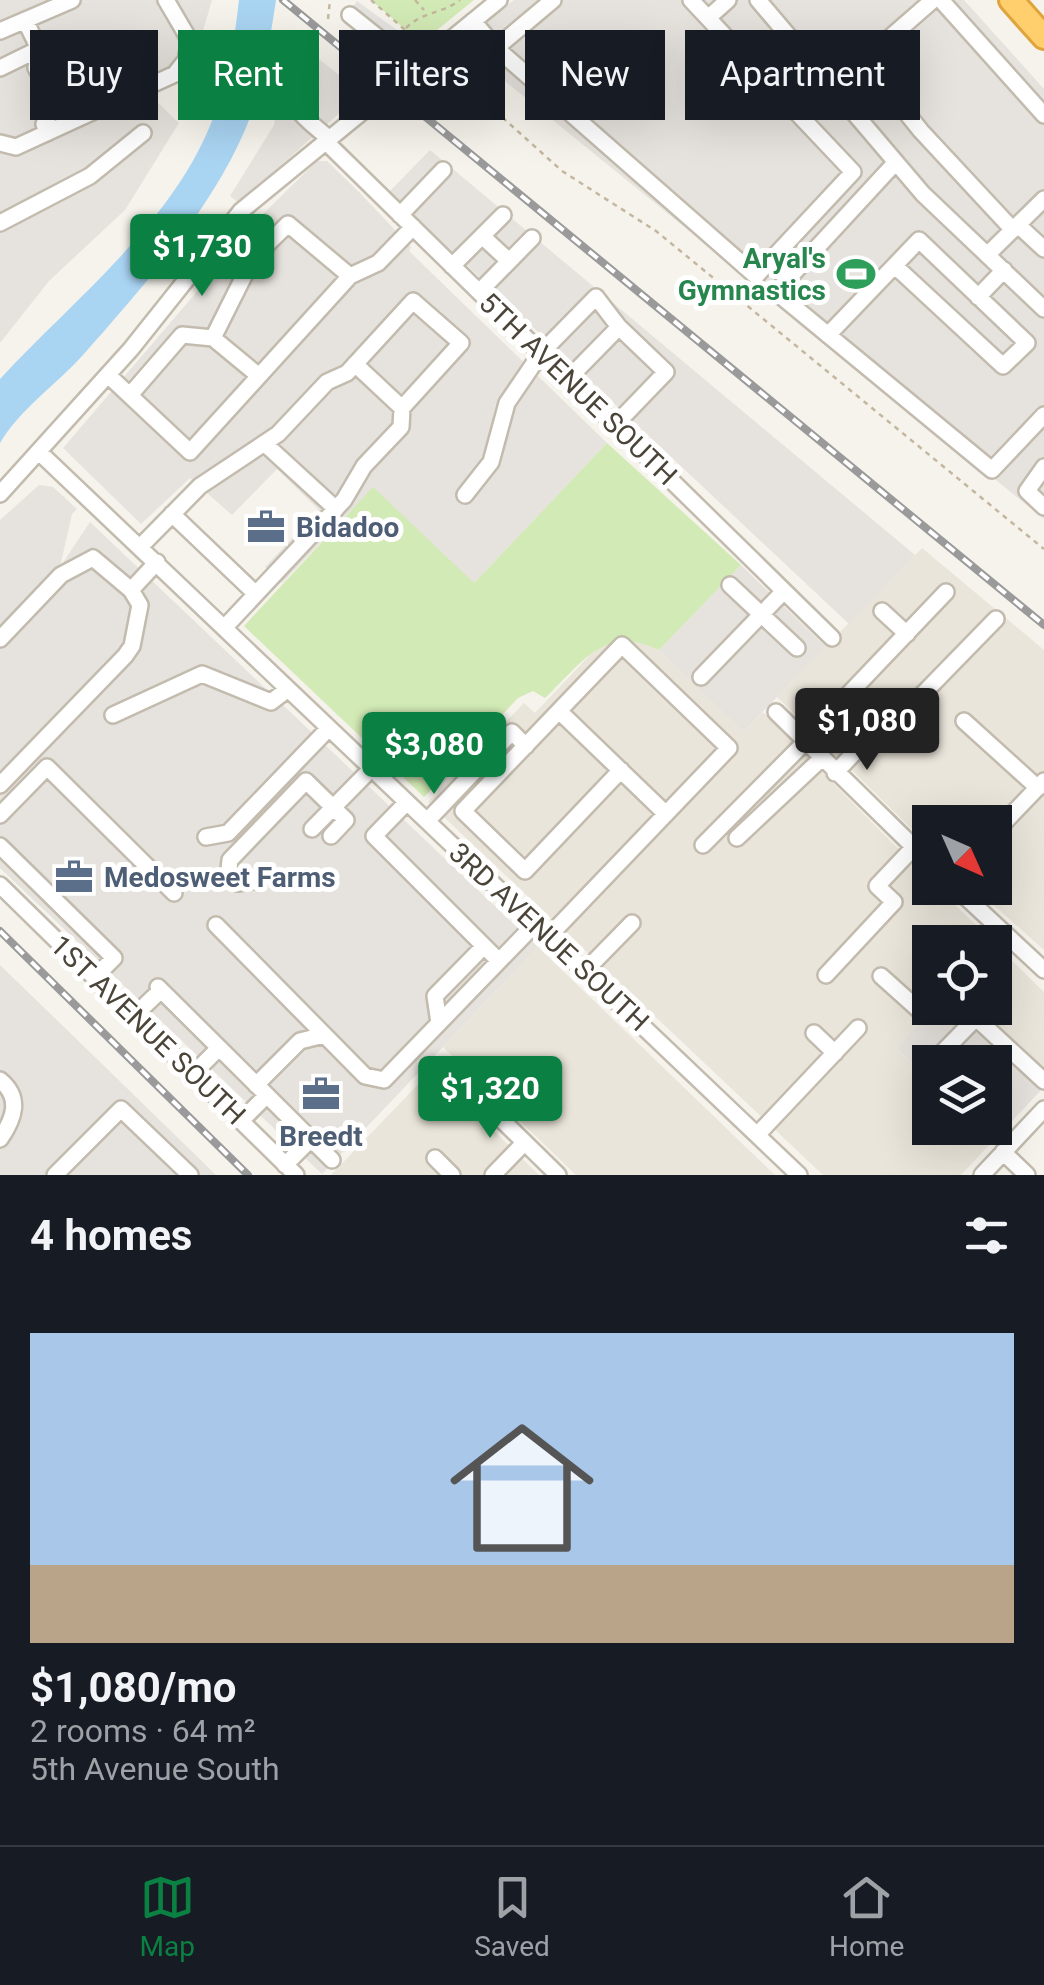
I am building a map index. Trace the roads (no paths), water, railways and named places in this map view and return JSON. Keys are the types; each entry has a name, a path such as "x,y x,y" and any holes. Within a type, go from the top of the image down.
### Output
{"highway":[{"path":"1011,0 1044,37"}],"street":[{"path":"0,31 72,0"},
{"path":"0,143 16,147 175,74 186,60 190,41 166,0"},
{"path":"460,30 500,0"},
{"path":"505,40 553,0"},
{"path":"691,0 719,30"},
{"path":"708,18 728,0"},
{"path":"758,0 784,30"},
{"path":"900,30 937,0 1044,115"},
{"path":"350,16 368,30"},
{"path":"24,20 30,32"},
{"path":"472,21 480,30"},
{"path":"0,68 30,53"},
{"path":"505,56 756,276 853,172 804,120"},
{"path":"46,120 47,133"},
{"name":"5TH AVENUE SOUTH","path":"307,120 832,638"},
{"path":"0,494 160,314 216,237 347,120"},
{"path":"860,120 895,163 1044,308"},
{"path":"913,120 1015,228 1044,249"},
{"path":"0,223 90,176 143,132"},
{"path":"895,163 776,289 992,470 1044,416"},
{"path":"400,215 443,170"},
{"path":"987,255 1044,199"},
{"path":"452,266 503,214"},
{"path":"213,338 254,258 288,224 350,276"},
{"path":"108,374 190,452 350,276 378,263 412,227"},
{"path":"482,236 508,261"},
{"path":"478,292 532,238"},
{"path":"828,335 919,240 1026,342 1003,366 895,266"},
{"path":"978,297 1004,270"},
{"path":"466,495 490,462 507,402 541,353 596,297 619,327 666,372 615,426"},
{"path":"140,547 200,486 264,443 327,382 355,364 413,301 461,343 402,408 401,427 364,466 336,509 224,627"},
{"path":"160,314 182,334 213,338 260,376"},
{"path":"568,380 619,327"},
{"path":"130,395 182,334"},
{"path":"355,364 402,408"},
{"path":"264,443 336,509"},
{"name":"3RD AVENUE SOUTH","path":"38,452 799,1175"},
{"path":"1044,467 1026,491 1044,507"},
{"path":"172,514 256,594"},
{"path":"0,639 61,576 93,558 130,590 140,605 132,646 0,784"},
{"path":"130,590 157,562"},
{"path":"730,584 796,648"},
{"path":"702,677 784,591"},
{"path":"703,845 946,592"},
{"path":"882,611 907,634"},
{"path":"835,773 899,706 919,698 996,619"},
{"path":"463,811 622,645 729,748 548,937"},
{"path":"113,715 202,674 271,702 288,689"},
{"path":"558,711 666,814"},
{"path":"776,712 912,846"},
{"path":"964,721 1041,785 1012,815"},
{"path":"206,837 228,833 329,728"},
{"path":"427,821 512,732 526,746"},
{"path":"737,838 821,759"},
{"path":"0,815 47,767 174,894"},
{"path":"312,828 372,769"},
{"path":"449,798 525,870 621,770"},
{"path":"259,880 238,883 229,870 230,860 306,781 346,820 331,836"},
{"path":"407,802 374,836 499,961"},
{"path":"0,846 114,958 95,978"},
{"path":"826,974 894,902 877,886 912,850"},
{"name":"1ST AVENUE SOUTH","path":"0,884 290,1170"},
{"path":"974,905 996,925"},
{"path":"584,971 632,923"},
{"path":"216,925 366,1076 384,1080 535,924"},
{"path":"1012,940 1044,970"},
{"path":"440,1023 435,996 484,946"},
{"path":"882,976 912,1004"},
{"path":"134,1016 159,988 332,1160"},
{"path":"950,1045 976,1018 1005,1045"},
{"path":"757,1135 858,1028"},
{"path":"814,1032 834,1052"},
{"path":"241,1121 300,1041 324,1034"},
{"path":"193,1074 219,1048"},
{"path":"1012,1051 1044,1081"},
{"path":"454,1074 558,1175"},
{"path":"0,1080 10,1088 14,1118 0,1139"},
{"path":"55,1175 121,1109 190,1175"},
{"path":"982,1175 1044,1109"},
{"path":"290,1170 311,1139"},
{"path":"493,1175 524,1143"},
{"path":"1003,1152 1027,1175"},
{"path":"435,1158 452,1175"}],"water":[{"path":"239,0 276,0 271,30 235,30"},
{"path":"212,120 249,120 221,177 179,240 83,355 18,419 0,443 0,379 144,230 192,163"}],"railway":[{"path":"283,0 1044,625"},
{"path":"0,931 248,1175"}],"place":[{"name":"Aryal's Gymnastics","path":"856,274"},
{"name":"Bidadoo","path":"266,527"},
{"name":"Medosweet Farms","path":"74,877"},
{"name":"Breedt","path":"321,1094"}]}
